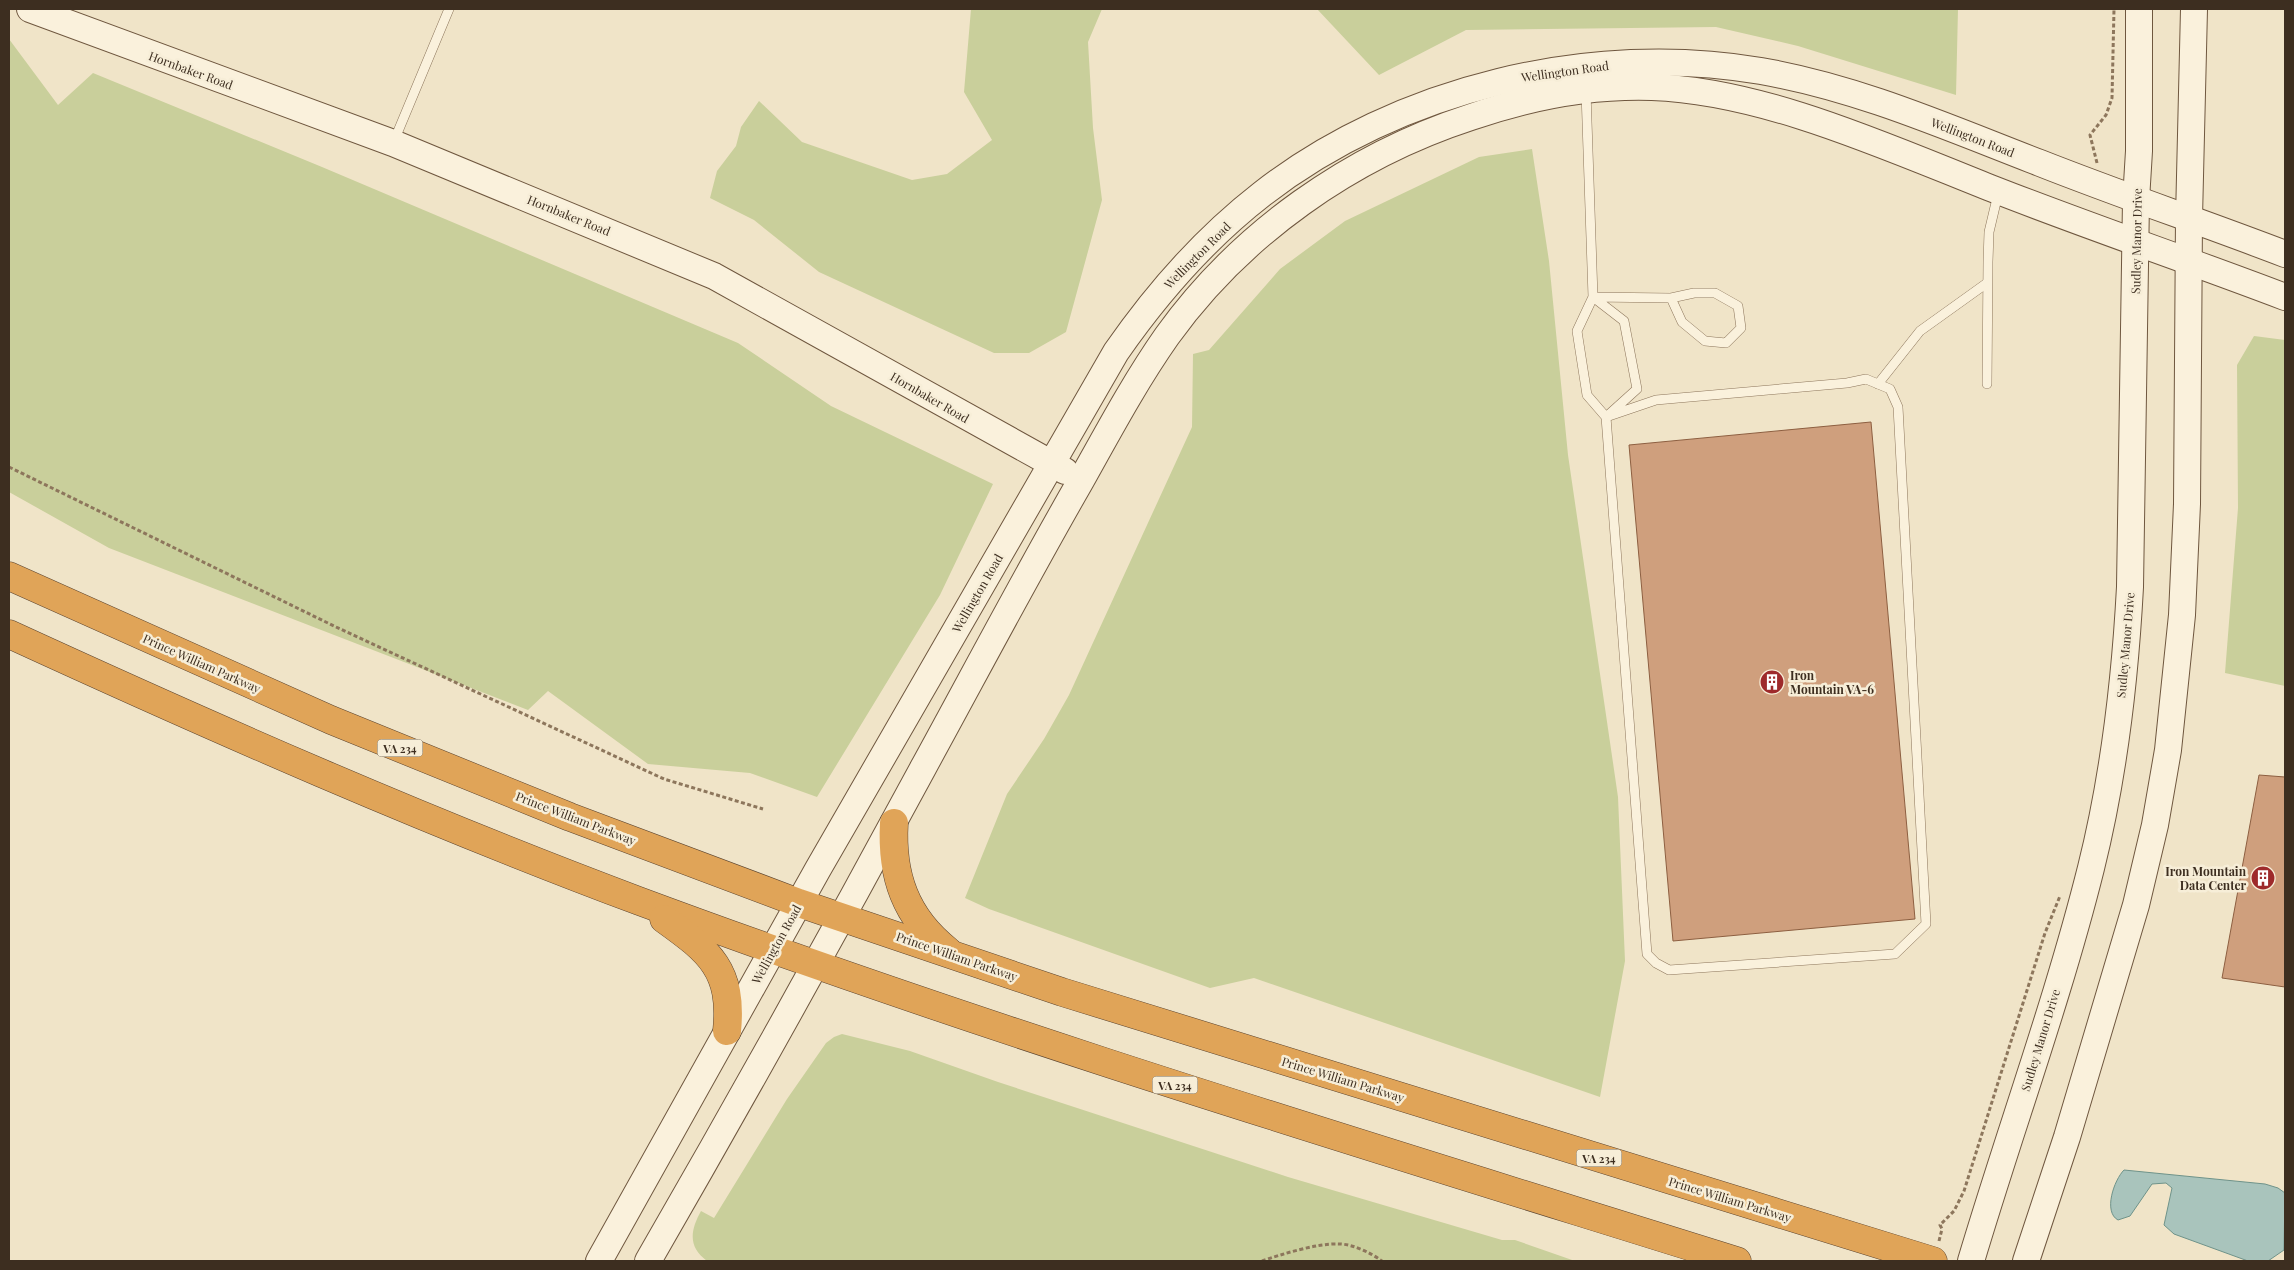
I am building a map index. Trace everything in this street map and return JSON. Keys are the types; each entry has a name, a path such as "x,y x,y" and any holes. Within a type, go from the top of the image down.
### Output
{"highway":[{"name":"Prince William Parkway","path":"9,576 332,720 570,817 799,903 1084,999 1933,1261"},
{"name":"VA 234","path":"9,634 300,764 638,900 1026,1038 1736,1261"},
{"path":"894,823 894,855 903,894 914,915 929,934 955,956"},
{"path":"638,900 691,938 709,955 720,972 726,990 729,1008 727,1031"}],"main road":[{"name":"Hornbaker Road","path":"30,9 393,143 714,276 1049,464 1082,479"},
{"name":"Sudley Manor Drive","path":"1971,1261 2074,930 2092,866 2107,791 2126,650 2130,587 2136,200 2139,151 2139,9"},
{"path":"2026,1261 2066,1137 2136,905 2155,824 2168,750 2182,615 2187,504 2189,218 2194,9"},
{"name":"Wellington Road","path":"605,1251 773,948 1049,464 1100,378 1139,318 1199,249 1228,222 1264,192 1321,155 1364,131 1412,110 1491,84 1581,67 1646,62 1702,63 1762,72 1820,84 1877,100 2136,200 2285,254"},
{"name":"Wellington Road","path":"647,1261 817,964 1045,542 1142,372 1171,330 1238,256 1280,219 1314,193 1358,166 1404,142 1443,126 1485,112 1539,98 1586,90 1654,88 1706,93 1759,105 1882,145 1998,191 2285,297"},
{"path":"605,1251 647,1261"}],"lane":[{"path":"393,143 449,9"},
{"path":"1586,90 1593,297 1577,331 1587,396 1606,417 1647,954 1656,963 1669,970 1895,954 1926,924 1898,407 1890,389 1866,379 1847,383 1656,400 1606,417"},
{"path":"1987,384 1990,232 1998,191"},
{"path":"1878,384 1920,331 1988,283"},
{"path":"1593,297 1671,298 1694,293 1715,293 1738,306 1741,328 1726,343 1705,341 1682,322 1671,298"},
{"path":"1593,297 1624,321 1637,389 1606,417"}],"path":[{"path":"2090,135 2106,115 2112,98 2114,9"},
{"path":"9,467 336,627 664,779 763,809"},
{"path":"1942,1229 1940,1225 1954,1211 1964,1192 2045,933 2062,889"},
{"path":"1262,1261 1289,1252 1339,1244 1362,1250 1382,1261"}],"green space":[{"path":"971,9 1102,9 1088,42 1093,128 1102,200 1066,332 1029,353 994,353 819,272 754,220 710,198 717,171 736,146 741,127 759,101 802,142 912,180 947,174 992,140 964,92"},
{"path":"1317,9 1958,9 1956,95 1798,46 1716,27 1466,30 1379,75"},
{"path":"9,39 58,105 93,73 322,167 738,343 831,406 993,484 940,595 817,797 750,773 648,764 548,691 528,710 109,548 9,492"},
{"path":"1532,149 1549,261 1568,455 1618,797 1625,961 1600,1097 1254,978 1210,988 989,909 965,898 1007,794 1044,739 1069,695 1192,427 1193,354 1209,350 1280,269 1345,221 1479,157"},
{"path":"2254,336 2285,340 2285,686 2225,673 2238,508 2237,365"},
{"path":"842,1034 910,1051 998,1082 1288,1177 1502,1240 1515,1240 1575,1261 707,1261 696,1250 693,1238 697,1218 701,1211 714,1218 787,1099 826,1043"}],"water":[{"path":"2124,1170 2265,1184 2278,1188 2285,1193 2284,1250 2268,1261 2248,1261 2174,1234 2164,1225 2172,1188 2166,1183 2152,1184 2130,1216 2118,1220 2111,1210 2111,1203 2114,1188"}],"building":[{"name":"Iron Mountain VA-6","path":"1871,422 1915,919 1673,941 1629,445"},
{"name":"Iron Mountain Data Center","path":"2259,775 2285,777 2285,987 2222,978"}],"place":[{"name":"Iron Mountain VA-6","path":"1772,682"},
{"name":"Iron Mountain Data Center","path":"2263,878"}]}
